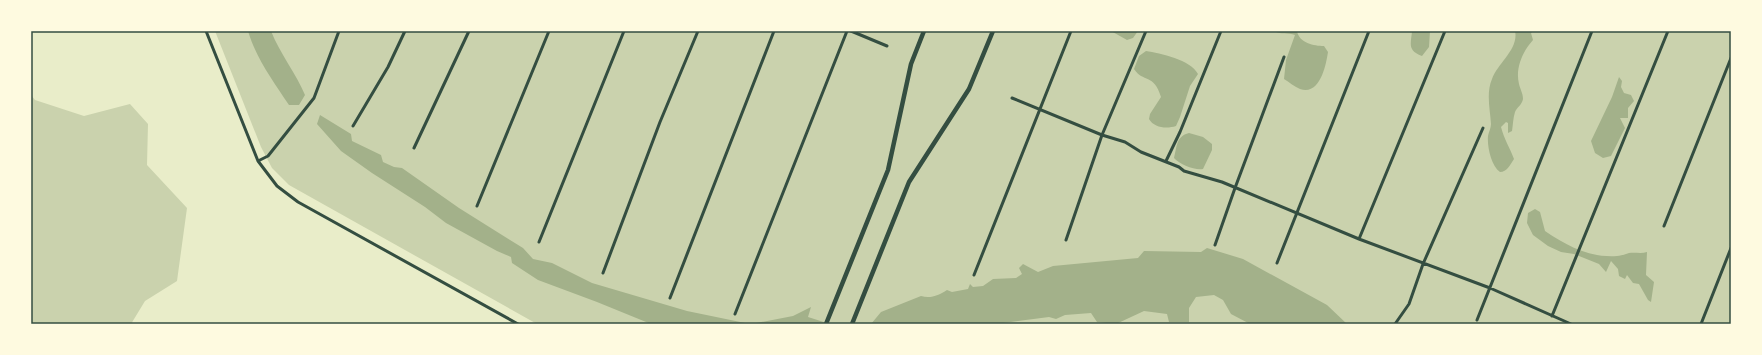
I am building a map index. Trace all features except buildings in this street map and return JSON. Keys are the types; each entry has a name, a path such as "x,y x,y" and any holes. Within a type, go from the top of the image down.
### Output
{"main road":[{"path":"826,324 888,170 911,64 924,31"},
{"path":"852,324 909,182 969,89 993,31"}],"street":[{"path":"206,31 258,161 277,186 298,202 518,324"},
{"path":"258,161 268,156 314,98 339,31"},
{"path":"353,126 388,67 406,31"},
{"path":"414,148 469,31"},
{"path":"477,206 549,31"},
{"path":"539,242 624,31"},
{"path":"603,273 660,122 698,31"},
{"path":"670,298 774,31"},
{"path":"735,314 847,31"},
{"path":"851,31 887,46"},
{"path":"974,276 1071,31"},
{"path":"1066,240 1102,135 1146,31"},
{"path":"1166,161 1180,132 1221,31"},
{"path":"1276,263 1369,31"},
{"path":"1359,238 1446,31"},
{"path":"1477,320 1592,31"},
{"path":"1552,316 1668,31"},
{"path":"1215,245 1284,57"},
{"path":"1664,226 1731,58"},
{"path":"1012,98 1040,108 1102,135 1125,142 1140,152 1180,167 1184,171 1206,176 1423,264 1490,288 1570,324"},
{"path":"1395,324 1409,304 1423,264 1483,128"},
{"path":"1701,324 1731,248"}],"shaded area":[{"path":"215,31 1731,31 1731,324 537,324 289,185 272,168 261,147"},
{"path":"248,31 271,31 305,95 299,105 289,105 260,60"},
{"path":"1111,31 1138,31 1133,38 1127,40"},
{"path":"1274,31 1297,31 1298,35 1304,41 1324,46 1328,52 1326,64 1321,78 1313,88 1307,90 1300,89 1284,79 1286,60 1295,35"},
{"path":"1412,31 1430,31 1429,47 1422,56 1417,54 1412,49"},
{"path":"1515,31 1533,31 1531,33 1533,40 1526,49 1519,66 1518,78 1523,99 1522,103 1515,112 1512,131 1508,133 1508,123 1506,122 1501,127 1514,159 1510,166 1500,172 1492,161 1488,145 1488,136 1491,127 1489,90 1495,73 1514,44"},
{"path":"1146,51 1167,55 1182,61 1194,69 1198,74 1190,86 1176,126 1157,126 1149,119 1150,114 1161,97 1155,84 1141,76 1134,69 1139,56"},
{"path":"1619,77 1622,81 1621,87 1624,93 1631,95 1634,101 1628,108 1628,118 1620,118 1625,128 1611,156 1603,158 1595,153 1591,141 1612,97"},
{"path":"31,95 35,100 84,116 130,104 148,124 147,165 187,208 177,281 145,301 131,324 31,324"},
{"path":"320,115 351,134 352,141 381,155 383,162 394,167 402,168 459,208 523,248 533,259 552,263 592,283 687,311 750,324 651,324 538,280 512,263 511,257 446,223 425,207 341,151 317,124"},
{"path":"1189,133 1203,137 1212,144 1212,150 1203,169 1196,169 1180,163 1174,158 1179,139 1185,134"},
{"path":"1535,209 1540,212 1545,231 1562,242 1579,250 1607,256 1647,252 1646,275 1654,282 1651,302 1648,300 1639,284 1633,283 1627,275 1625,279 1619,276 1618,269 1611,261 1606,272 1599,264 1574,254 1561,252 1548,246 1533,235 1527,223 1528,213"},
{"path":"1207,248 1243,259 1327,305 1347,324 1250,324 1231,314 1223,300 1214,295 1196,297 1189,308 1189,322 1169,322 1167,314 1144,311 1116,324 1097,322 1091,313 1065,315 1056,319 1049,317 996,324 871,324 881,312 921,296 932,297 947,290 952,292 968,289 970,284 973,287 983,286 993,279 1016,278 1022,274 1019,268 1023,264 1038,272 1053,266 1138,258 1144,251 1201,252"},
{"path":"811,307 808,317 830,324 751,324 793,316"}]}
